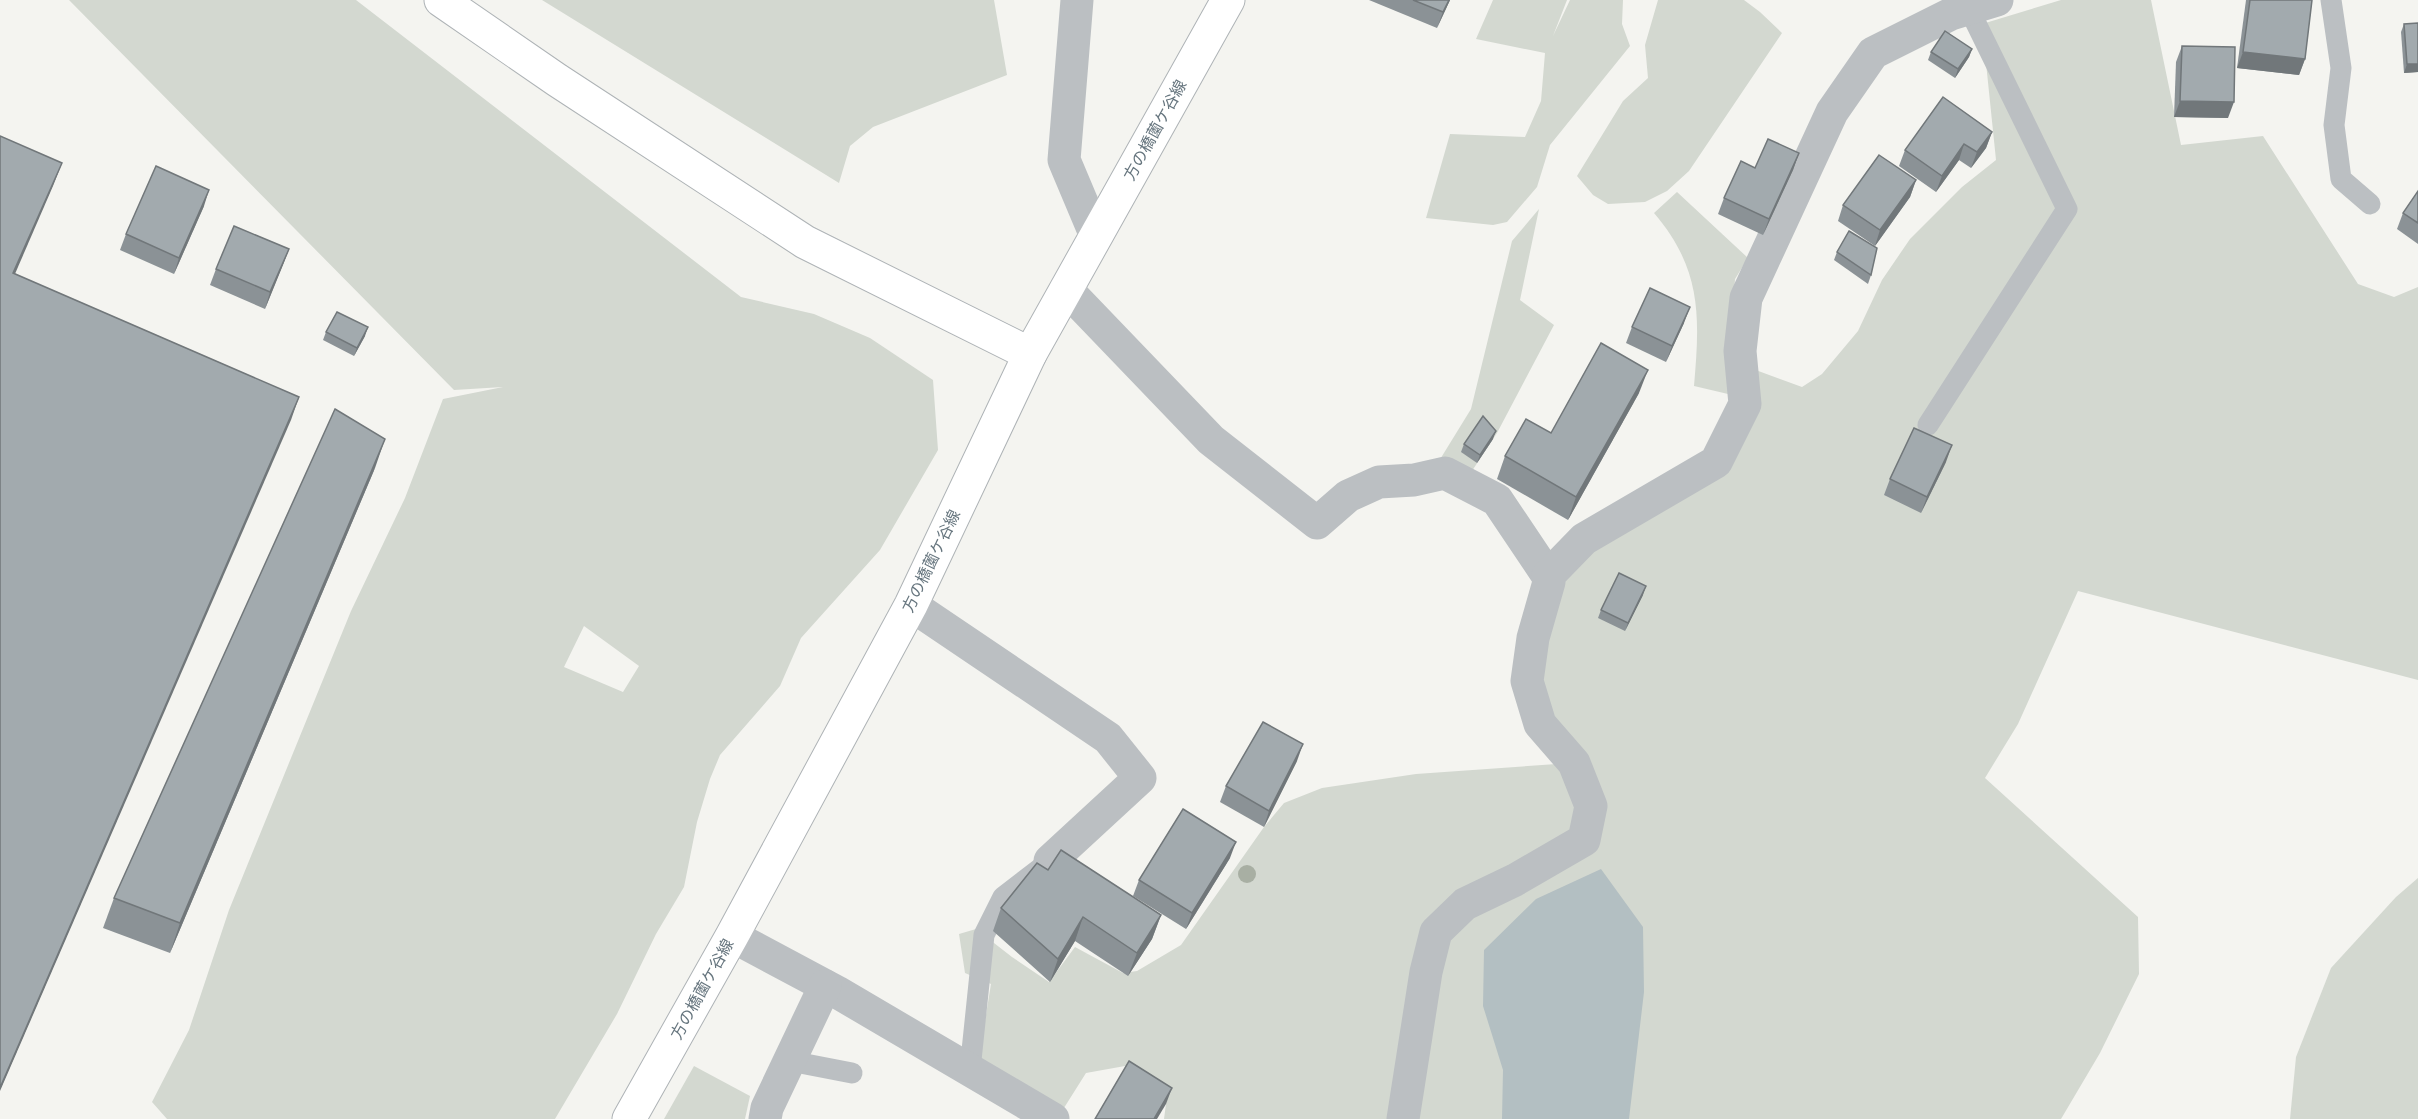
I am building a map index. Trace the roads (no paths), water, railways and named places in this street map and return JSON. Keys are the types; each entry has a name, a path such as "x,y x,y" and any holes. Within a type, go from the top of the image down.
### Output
{"main road":[{"path":"441,0 605,112 805,242 1030,354"},
{"name":"方の橋薗ケ谷線","path":"628,1119 732,936 911,605 1030,354 1228,0"}],"street":[{"path":"1077,0 1064,160 1096,236"},
{"path":"1548,576 1584,539 1716,462 1745,404 1740,351 1746,298 1832,112 1873,53 1951,14 1983,4"},
{"path":"1066,289 1211,440 1317,523 1348,496 1379,482 1414,480 1445,473 1497,500 1548,576 1549,582 1533,638 1527,681 1540,724 1574,763 1591,806 1584,840 1515,880 1465,904 1436,932 1426,972 1403,1119"},
{"path":"911,605 1108,738 1140,778 1050,861"},
{"path":"732,936 825,986 1053,1119"},
{"path":"765,1119 767,1108 825,986"}],"lane":[{"path":"2331,0 2341,68 2334,125 2341,179 2370,204"},
{"path":"1928,425 2067,209 1983,4"},
{"path":"969,1070 984,935 1003,897 1050,861"},
{"path":"790,1061 852,1073"}]}
